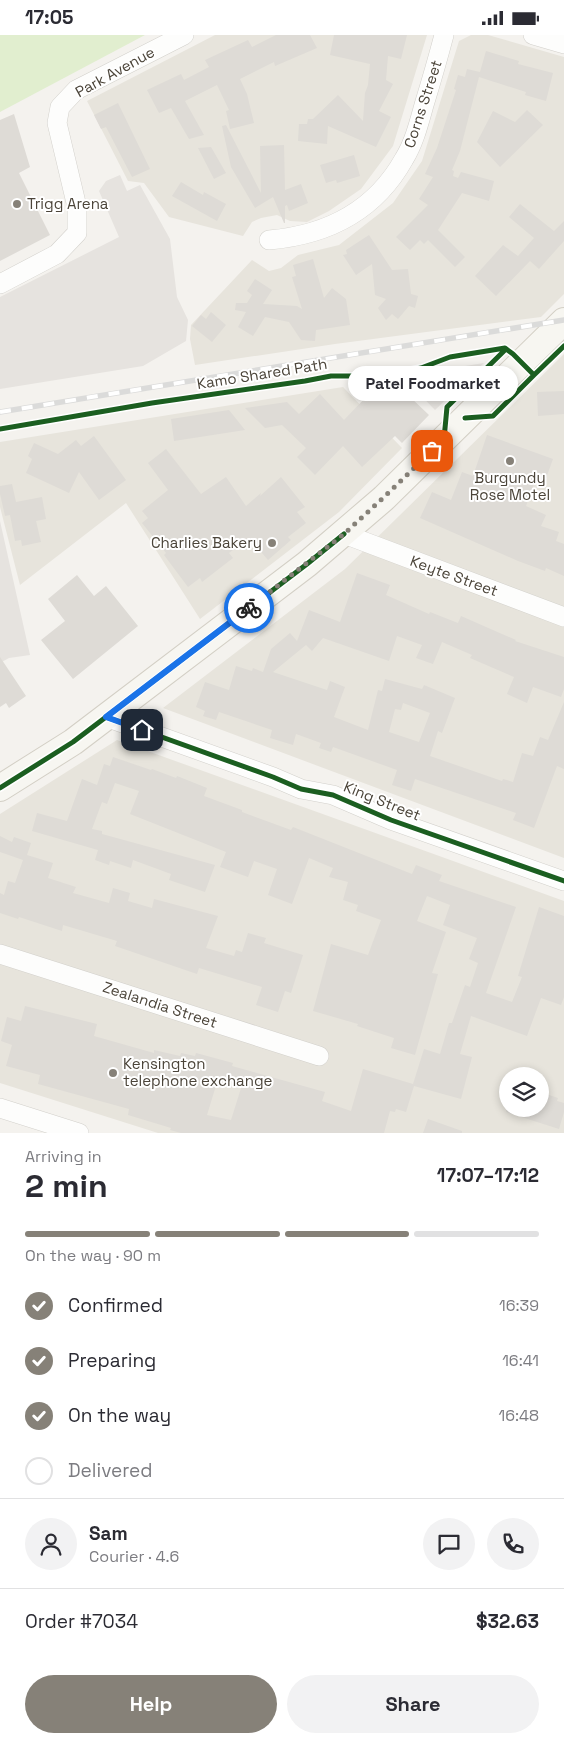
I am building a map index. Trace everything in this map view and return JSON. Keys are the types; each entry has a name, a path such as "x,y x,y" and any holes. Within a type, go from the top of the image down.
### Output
{"main road":[{"path":"0,788 73,742 344,534 391,491 564,321"}],"street":[{"name":"Park Avenue","path":"0,284 58,254 77,233 77,207 57,123 60,107 76,90 184,35"},
{"name":"Corns Street","path":"269,240 312,234 333,225 355,213 391,178 404,159 416,133 444,35"},
{"path":"533,35 564,45"},
{"name":"Keyte Street","path":"344,534 564,617"},
{"name":"King Street","path":"106,717 301,789 333,795 392,819 564,881"},
{"name":"Zealandia Street","path":"0,955 319,1056"},
{"path":"0,1108 79,1133"}],"shaded area":[{"path":"215,35 427,35 393,146 361,189 329,211 307,222 290,221 277,215 261,218 252,222 243,236 169,217 144,183 128,181 87,101"},
{"path":"471,35 488,35 564,57 564,294 541,317 335,344 195,365 190,339 191,325 252,260 269,271 281,268 298,255 339,245 393,203 422,161 459,41"},
{"path":"120,175 127,191 140,185 170,239 177,297 188,320 186,341 143,366 0,389 0,297 119,237 99,191 106,181"},
{"path":"564,354 564,858 163,708 345,569"},
{"path":"484,363 435,410 402,376"},
{"path":"343,387 402,448 339,512 200,619 126,503 20,585 0,507 0,442"},
{"path":"0,521 30,655 9,658 0,663"},
{"path":"117,740 564,901 564,1133 158,1133 0,1083 0,814"}],"green space":[{"path":"0,35 145,35 0,112"}],"building":[{"path":"276,35 310,35 317,48 275,66 274,62 240,79 247,94 254,123 230,129 226,111 229,110 217,85 185,101 204,135 189,139 171,108 159,113 147,90 181,74 184,80 209,67 205,60 248,40 252,47"},
{"path":"334,35 407,35 401,59 388,56 386,80 393,84 379,111 391,117 376,147 328,126 327,144 298,141 299,124 307,124 308,119 313,119 338,95 363,121 370,64 330,55"},
{"path":"486,51 519,61 518,64 553,73 546,101 525,95 526,92 479,77 460,151 452,170 454,171 453,176 458,178 461,172 494,181 489,201 462,193 438,230 465,257 455,267 428,240 424,244 420,240 410,250 396,237 428,205 419,199 433,177 425,174 437,148 456,90 454,89 458,75 465,77 467,69 480,72"},
{"path":"118,103 150,169 132,177 106,127 101,129 94,115"},
{"path":"527,110 543,125 500,167 477,142 493,111 515,122"},
{"name":"Trigg Arena","path":"14,114 30,167 19,173 50,235 0,261 0,120"},
{"path":"226,125 261,193 260,146 284,145 285,190 301,184 308,203 289,211 287,205 285,206 285,223 273,197 255,208 231,167 222,126"},
{"path":"211,147 226,173 214,179 198,148"},
{"path":"354,155 360,176 337,183 336,180 326,183 320,165"},
{"path":"181,182 203,195 204,192 226,204 217,221 172,196"},
{"path":"520,204 554,231 564,221 564,241 539,269 530,261 496,296 475,276 503,245 518,256 534,238 509,217"},
{"path":"369,235 392,270 408,269 411,294 418,296 415,308 409,306 398,319 392,314 386,320 378,308 386,299 375,295 372,264 356,275 343,255 347,254 346,250"},
{"path":"313,259 324,298 332,288 346,299 350,325 316,330 315,341 301,340 289,322 265,317 253,336 238,327 246,312 235,310 236,303 247,303 252,295 247,291 255,279 272,290 263,304 297,306 302,309 292,277 296,276 293,265"},
{"path":"211,312 226,325 212,342 192,326 201,315 206,319"},
{"path":"387,375 429,415 402,443 395,436 362,467 343,446 315,475 297,457 306,448 282,425 265,428 245,408 287,402 299,414 320,394 344,420"},
{"path":"564,391 564,414 538,416 537,392"},
{"path":"229,410 245,430 174,441 171,419"},
{"path":"487,435 553,459 545,481 536,478 526,506 546,515 541,526 559,532 556,541 564,544 564,576 546,568 545,571 518,561 420,518 432,492 451,500 462,472 473,476"},
{"path":"94,436 126,480 99,500 79,472 69,493 26,473 32,459 28,456 34,443 58,454 76,440 81,446"},
{"path":"166,449 201,494 226,477 246,506 281,477 305,507 297,512 306,523 288,537 291,540 268,560 249,538 229,553 233,558 202,582 200,578 188,587 164,555 166,553 142,523 148,518 142,511 168,490 148,463"},
{"path":"12,484 16,502 42,497 46,519 36,521 41,542 22,546 21,540 15,541 10,515 5,516 0,494 0,486"},
{"path":"357,573 390,585 386,595 429,614 430,612 458,623 461,616 515,641 564,657 564,689 561,697 533,687 527,703 507,694 514,677 470,658 472,655 442,642 433,664 416,658 422,645 397,636 389,661 323,638 312,651 306,645 273,672 327,690 330,681 345,687 334,717 368,730 378,690 382,691 385,679 422,689 424,685 455,698 442,733 438,731 430,756 502,781 503,779 513,782 522,753 533,756 540,737 548,740 564,702 564,769 557,766 534,828 513,820 516,813 415,779 411,791 392,785 397,770 333,747 331,752 319,748 321,743 296,734 293,745 270,738 272,730 219,712 216,720 203,716 205,711 196,707 205,682 229,690 236,666 252,671 253,668 263,672 271,649 290,633 297,641 309,610 340,622","holes":["403,703 430,713 419,742 389,732 395,709 401,710"]},
{"path":"77,575 94,596 106,586 138,626 73,679 41,640 65,621 48,599"},
{"path":"0,657 26,696 9,708 6,703 0,707"},
{"path":"113,757 176,778 177,776 207,788 204,796 242,810 242,812 291,830 293,827 412,874 416,865 442,875 439,881 516,907 486,993 512,1002 522,977 518,976 539,907 564,916 564,997 561,1005 541,998 527,1036 471,1016 460,1054 472,1057 461,1099 414,1086 406,1112 396,1109 395,1112 390,1111 384,1133 181,1133 170,1130 171,1128 128,1115 129,1109 38,1084 40,1075 6,1066 12,1045 1,1041 7,1017 21,1021 25,1006 97,1024 94,1036 154,1053 154,1050 180,1056 181,1053 195,1056 196,1053 233,1063 232,1066 325,1092 322,1101 351,1111 363,1069 413,1084 424,1049 440,1054 449,1023 452,1023 465,985 470,987 478,963 469,959 477,938 443,925 450,905 427,896 417,921 446,932 432,973 438,974 415,1055 391,1048 394,1038 357,1026 358,1024 313,1011 331,944 368,955 381,920 356,911 358,905 343,900 348,882 329,877 333,868 309,858 292,904 268,895 277,869 254,861 248,877 220,867 226,852 130,814 139,791 115,783 107,804 102,802 92,829 102,831 102,834 215,865 205,892 169,880 171,874 133,860 131,868 110,861 109,865 95,860 98,850 32,831 37,813 67,821 82,779 97,785 104,764 110,766","holes":["218,1079 242,1085 231,1120 207,1115"]},
{"path":"0,836 12,842 14,837 31,843 27,855 53,863 48,878 76,887 73,893 109,903 113,888 130,893 128,901 152,908 154,899 218,916 206,948 234,956 236,950 242,952 248,933 266,938 264,943 303,955 291,993 285,991 278,1012 256,1005 262,987 199,968 197,974 115,946 117,941 63,925 62,931 0,913 0,893 4,895 8,881 15,883 23,860 0,852"},
{"path":"549,1095 558,1098 557,1101 564,1103 564,1112 559,1129 522,1117 549,1117"},
{"path":"428,1119 462,1131 462,1133 423,1133"}],"railway":[{"path":"0,412 564,320"}],"cycle path":[{"name":"Kamo Shared Path","path":"0,429 152,403 331,376 392,374 421,368 450,357 505,348 534,375 564,346"},
{"path":"444,439 447,407 506,349"},
{"path":"465,418 493,416 534,375"},
{"path":"0,788 73,742 344,534"},
{"path":"106,717 273,777 301,789 333,795 391,820 564,881"}],"way so far":[{"path":"249,608 344,534 432,451"}],"place":[{"name":"Trigg Arena","path":"17,204"},
{"name":"Patel Foodmarket","path":"432,451"},
{"name":"Burgundy Rose Motel","path":"510,461"},
{"name":"Charlies Bakery","path":"272,543"},
{"name":"Kensington telephone exchange","path":"113,1073"}],"route":[{"path":"142,730 106,717 249,608"}]}
